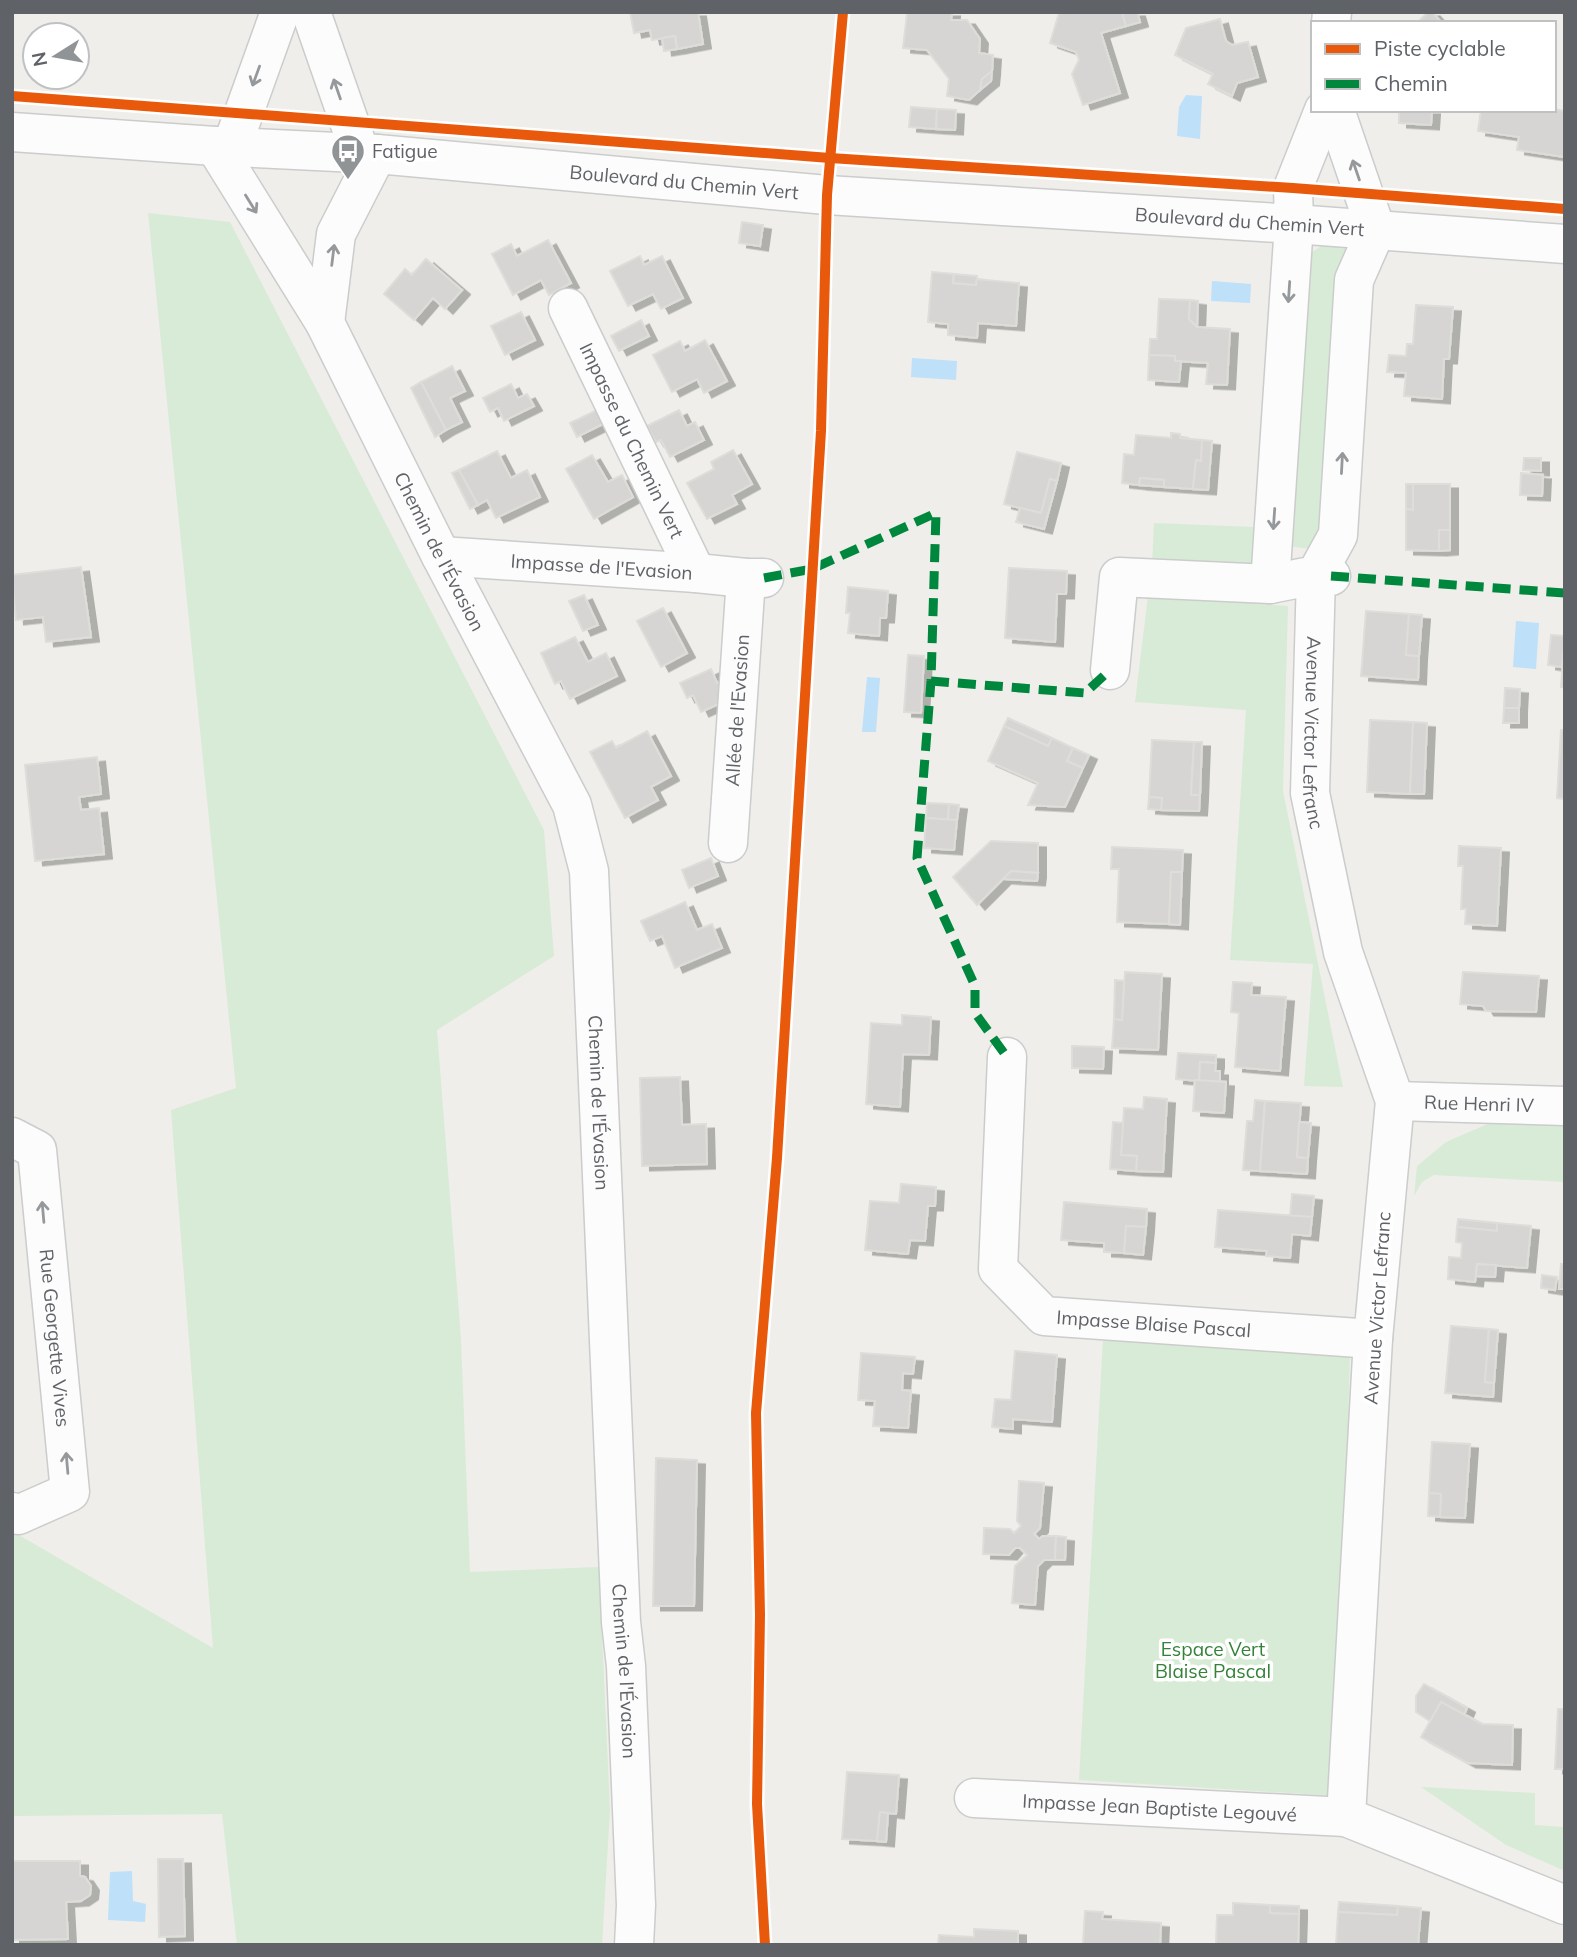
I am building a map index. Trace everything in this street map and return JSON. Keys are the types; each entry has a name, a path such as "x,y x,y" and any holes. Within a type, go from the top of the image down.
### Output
{"street":[{"path":"223,146 279,12"},
{"path":"311,12 368,153 336,234 325,323"},
{"path":"1270,584 1294,224 1293,188 1323,112"},
{"path":"1336,112 1376,230"},
{"name":"Boulevard du Chemin Vert","path":"12,132 368,153 827,195 1565,244"},
{"name":"Chemin de l'Évasion","path":"223,146 325,323 441,556 572,805 589,871 621,1622 636,1905 634,1945"},
{"name":"Avenue Victor Lefranc","path":"1346,1817 1373,1339 1395,1101 1343,952 1310,793 1324,576 1338,535 1354,280 1376,230"},
{"name":"Impasse du Chemin Vert","path":"568,307 696,573"},
{"name":"Impasse de l'Evasion","path":"441,556 755,578"},
{"path":"1110,670 1119,577 1270,584 1324,576"},
{"name":"Allée de l'Evasion","path":"728,843 755,578"},
{"name":"Impasse Blaise Pascal","path":"1007,1057 998,1269 1044,1316 1373,1339"},
{"name":"Rue Henri IV","path":"1395,1101 1565,1106"},
{"name":"Rue Georgette Vives","path":"12,1137 37,1150 70,1492 18,1515 12,1512"},
{"name":"Impasse Jean Baptiste Legouvé","path":"974,1798 1346,1817"},
{"path":"1346,1817 1565,1905"}],"green space":[{"path":"148,213 230,222 544,830 554,956 437,1030 461,1339 470,1572 599,1567 610,1810 602,1945 237,1945 222,1814 12,1816 12,1531 213,1648 171,1110 236,1088"},
{"path":"1323,245 1352,247 1323,540 1311,548 1303,548 1289,546 1306,256"},
{"path":"1154,523 1255,527 1258,567 1152,565"},
{"path":"1148,596 1288,606 1283,791 1343,1087 1304,1086 1313,964 1230,960 1246,710 1135,702"},
{"path":"1565,1115 1564,1182 1434,1175 1422,1182 1414,1196 1417,1166 1446,1142 1506,1116"},
{"name":"Espace Vert Blaise Pascal","path":"1103,1339 1350,1353 1338,1796 1079,1780"},
{"path":"1421,1787 1535,1793 1535,1825 1565,1827 1565,1871 1506,1845"}],"water":[{"path":"1186,95 1202,96 1200,139 1177,136 1179,107"},
{"path":"1212,281 1251,284 1250,303 1211,301"},
{"path":"912,358 957,361 956,380 911,377"},
{"path":"1516,621 1539,623 1536,669 1513,667"},
{"path":"867,677 880,678 876,732 862,732"},
{"path":"132,1871 133,1901 146,1904 145,1922 108,1920 110,1872"}],"building":[{"path":"630,12 698,12 703,44 677,49 675,36 652,40 650,30 634,33"},
{"path":"909,12 952,12 951,20 967,20 980,39 979,53 993,55 992,71 982,79 980,90 969,100 947,96 949,79 927,50 903,48"},
{"path":"1122,12 1126,26 1101,33 1120,93 1083,105 1072,74 1079,60 1076,52 1050,43 1059,13"},
{"path":"1122,12 1137,12 1140,22 1126,26"},
{"path":"1428,12 1432,12 1440,21 1419,21"},
{"path":"1220,19 1226,41 1232,45 1248,42 1258,77 1237,83 1232,96 1208,84 1213,74 1175,55 1186,28"},
{"path":"675,36 677,49 664,51 662,38"},
{"path":"992,71 991,81 980,90 982,79"},
{"path":"911,107 937,109 936,129 909,127"},
{"path":"937,109 956,110 955,130 936,129"},
{"path":"1565,111 1565,157 1517,150 1519,137 1478,131 1481,112"},
{"path":"1399,112 1432,112 1431,125 1399,123"},
{"path":"742,222 763,225 760,246 739,243"},
{"path":"548,240 571,283 549,295 541,280 513,295 492,254 511,244 517,256"},
{"path":"640,256 644,265 662,256 683,298 661,309 653,294 628,306 610,271"},
{"path":"426,259 462,290 445,309 433,298 414,320 384,294 405,269 412,275"},
{"path":"932,272 954,274 953,283 976,285 976,279 1019,283 1016,326 978,323 977,338 948,335 948,324 928,322"},
{"path":"954,274 977,276 976,285 953,283"},
{"path":"1159,299 1190,300 1189,319 1197,327 1230,329 1227,385 1206,384 1208,363 1175,361 1175,356 1149,355 1150,339 1157,339"},
{"path":"1190,300 1198,301 1197,327 1189,319"},
{"path":"1416,305 1453,307 1449,359 1444,359 1442,399 1404,396 1406,373 1387,372 1389,355 1406,356 1407,344 1413,344"},
{"path":"521,312 535,340 505,355 491,326"},
{"path":"641,320 649,336 619,351 611,336"},
{"path":"705,340 727,381 704,393 697,379 672,392 653,355 680,341 685,351"},
{"path":"1149,355 1175,356 1175,361 1181,361 1179,382 1148,380"},
{"path":"452,366 465,391 450,398 462,422 446,430 421,382"},
{"path":"421,382 446,430 435,437 411,388"},
{"path":"511,384 518,398 527,394 534,406 504,421 498,408 490,412 483,398"},
{"path":"597,410 603,424 577,437 570,423"},
{"path":"679,410 687,426 695,422 704,440 670,457 661,440 656,442 647,426"},
{"path":"1171,433 1180,434 1180,438 1202,440 1201,461 1196,460 1193,489 1164,487 1164,480 1140,478 1139,485 1122,483 1124,454 1134,455 1136,435 1171,438"},
{"path":"1202,440 1212,441 1208,490 1193,489 1196,460 1201,461"},
{"path":"733,450 752,484 732,495 737,504 707,519 687,483 714,469 711,462"},
{"path":"497,451 511,478 527,470 540,497 496,518 487,500 478,505 459,470"},
{"path":"1017,452 1061,463 1057,481 1050,479 1041,513 1004,504"},
{"path":"592,455 608,482 622,475 633,497 594,519 566,469"},
{"path":"1524,458 1541,458 1541,471 1523,470"},
{"path":"459,470 478,505 470,509 452,473"},
{"path":"1521,473 1543,475 1542,496 1520,495"},
{"path":"1140,478 1164,480 1164,487 1139,485"},
{"path":"1050,479 1057,481 1044,529 1016,522 1020,508 1041,513"},
{"path":"1406,484 1413,484 1413,510 1406,509"},
{"path":"1413,484 1450,484 1450,530 1439,530 1439,551 1406,550 1406,509 1413,510"},
{"path":"1439,530 1450,530 1450,550 1439,551"},
{"path":"81,567 91,637 46,642 43,617 16,620 12,575"},
{"path":"1009,568 1067,571 1066,594 1057,594 1055,642 1005,638"},
{"path":"848,587 888,591 886,618 880,618 879,636 848,633"},
{"path":"584,595 598,625 583,631 569,601"},
{"path":"663,608 687,653 661,667 637,621"},
{"path":"1366,611 1409,614 1406,655 1419,656 1418,680 1361,676"},
{"path":"1409,614 1422,615 1419,656 1406,655"},
{"path":"1551,635 1565,636 1562,667 1548,665"},
{"path":"1565,635 1565,688 1561,687"},
{"path":"575,637 588,662 606,653 617,676 570,699 561,681 555,684 541,653"},
{"path":"908,655 924,656 921,713 904,712"},
{"path":"711,669 717,683 724,680 732,698 701,712 693,695 687,698 680,683"},
{"path":"1505,688 1520,689 1519,708 1504,708"},
{"path":"1504,708 1519,708 1519,723 1503,723"},
{"path":"1008,718 1052,738 1048,746 1004,726"},
{"path":"1370,720 1413,722 1410,794 1367,792"},
{"path":"1413,722 1427,723 1424,794 1410,794"},
{"path":"1004,726 1048,746 1052,738 1073,748 1067,761 1083,768 1065,807 1028,805 1038,783 988,761"},
{"path":"1561,730 1565,730 1565,799 1557,798"},
{"path":"647,731 671,776 651,787 658,800 625,818 590,752 612,741 616,748"},
{"path":"1152,740 1194,742 1191,795 1200,795 1199,811 1161,810 1162,798 1149,797"},
{"path":"1194,742 1202,742 1200,795 1191,795"},
{"path":"1073,748 1089,755 1083,768 1067,761"},
{"path":"97,757 101,794 79,797 81,810 99,808 104,854 35,861 25,765"},
{"path":"1149,797 1162,798 1161,810 1148,809"},
{"path":"927,803 949,804 948,820 926,818"},
{"path":"949,804 959,805 957,820 948,820"},
{"path":"926,818 957,820 954,850 924,848"},
{"path":"991,841 1038,843 1038,873 1011,871 977,905 953,877"},
{"path":"1459,846 1501,848 1497,926 1465,924 1466,909 1461,909 1463,866 1458,866"},
{"path":"1112,847 1183,850 1182,872 1171,872 1169,924 1117,922 1119,869 1111,869"},
{"path":"711,858 718,876 689,888 682,870"},
{"path":"1011,871 1038,873 1037,881 1003,879"},
{"path":"1171,872 1182,872 1180,925 1169,924"},
{"path":"685,902 697,930 712,924 722,948 675,968 662,936 650,941 641,921"},
{"path":"1125,972 1162,974 1158,1050 1112,1048 1114,1019 1122,1020"},
{"path":"1463,972 1539,976 1536,1012 1486,1011 1483,1006 1460,1004"},
{"path":"1115,980 1124,981 1122,1020 1114,1019"},
{"path":"1233,982 1252,983 1251,995 1286,997 1280,1071 1235,1067 1239,1013 1231,1012"},
{"path":"902,1015 931,1017 929,1055 903,1054 900,1107 866,1104 871,1023 902,1025"},
{"path":"1072,1046 1104,1047 1103,1069 1072,1068"},
{"path":"1178,1053 1216,1055 1216,1063 1200,1062 1199,1081 1176,1079"},
{"path":"1200,1062 1216,1063 1215,1071 1220,1071 1220,1082 1199,1081"},
{"path":"680,1077 682,1125 706,1124 707,1164 642,1166 640,1078"},
{"path":"1195,1080 1226,1082 1224,1113 1193,1111"},
{"path":"1144,1097 1167,1099 1163,1172 1136,1171 1137,1156 1121,1155 1124,1108 1143,1109"},
{"path":"1255,1100 1265,1101 1260,1171 1243,1170 1247,1121 1253,1121"},
{"path":"1265,1101 1301,1103 1297,1157 1308,1158 1307,1174 1260,1171"},
{"path":"1113,1122 1123,1123 1121,1155 1137,1156 1136,1171 1110,1169"},
{"path":"1299,1122 1311,1123 1308,1158 1297,1157"},
{"path":"901,1184 936,1187 935,1206 928,1206 925,1241 910,1240 908,1254 865,1250 870,1201 899,1203"},
{"path":"1292,1194 1314,1196 1312,1217 1290,1216"},
{"path":"1064,1202 1147,1209 1146,1227 1126,1226 1124,1253 1104,1252 1104,1243 1061,1240"},
{"path":"1218,1210 1312,1217 1310,1236 1292,1234 1290,1258 1266,1256 1267,1251 1215,1247"},
{"path":"1458,1219 1497,1223 1497,1231 1457,1227"},
{"path":"1497,1223 1531,1226 1527,1268 1477,1264 1475,1282 1448,1279 1449,1257 1461,1258 1462,1243 1456,1242 1457,1227 1497,1231"},
{"path":"1126,1226 1146,1227 1143,1255 1124,1253"},
{"path":"1477,1264 1496,1265 1495,1277 1476,1276"},
{"path":"1561,1264 1565,1264 1565,1289 1559,1289"},
{"path":"1542,1275 1557,1277 1555,1290 1541,1288"},
{"path":"1451,1326 1489,1329 1485,1382 1494,1383 1493,1397 1445,1393"},
{"path":"1489,1329 1498,1330 1494,1383 1485,1382"},
{"path":"1015,1351 1057,1355 1052,1422 1013,1419 1013,1429 992,1427 995,1399 1011,1400"},
{"path":"861,1353 915,1357 913,1374 903,1373 902,1390 911,1391 908,1428 873,1426 875,1401 858,1400"},
{"path":"1432,1442 1470,1444 1465,1518 1440,1517 1441,1494 1429,1493"},
{"path":"656,1458 697,1460 694,1606 653,1606"},
{"path":"1019,1481 1044,1483 1040,1528 1034,1534 1039,1539 1043,1536 1056,1536 1055,1560 1044,1560 1038,1566 1035,1605 1012,1603 1015,1566 1027,1555 1020,1548 1015,1548 1009,1555 983,1554 984,1528 1010,1529 1014,1533 1021,1526 1017,1521"},
{"path":"1429,1493 1441,1494 1440,1517 1428,1516"},
{"path":"1056,1536 1066,1537 1065,1560 1055,1560"},
{"path":"1424,1684 1467,1708 1464,1715 1441,1702 1430,1721 1416,1712 1416,1696"},
{"path":"1441,1702 1482,1724 1513,1725 1512,1765 1468,1763 1421,1737"},
{"path":"1558,1709 1565,1709 1565,1769 1555,1769"},
{"path":"847,1772 899,1775 896,1814 880,1812 877,1841 842,1839"},
{"path":"880,1812 888,1813 886,1842 877,1841"},
{"path":"158,1859 183,1859 185,1936 159,1937"},
{"path":"12,1861 80,1861 80,1876 85,1877 91,1886 90,1895 81,1901 66,1902 68,1939 12,1940"},
{"path":"1339,1902 1398,1906 1397,1915 1338,1912"},
{"path":"1233,1903 1270,1905 1270,1913 1299,1914 1298,1945 1216,1945 1217,1915 1233,1915"},
{"path":"1270,1905 1299,1906 1299,1914 1270,1913"},
{"path":"1398,1906 1421,1908 1418,1945 1336,1945 1338,1912 1397,1915"},
{"path":"1085,1911 1103,1912 1102,1919 1161,1923 1160,1945 1083,1944"},
{"path":"974,1929 1018,1931 1018,1945 938,1945 939,1935 974,1937"}],"marked path":[{"path":"764,578 812,569 936,513 931,681 917,858 975,986 975,1013 1007,1057"},
{"path":"1331,576 1565,593"},
{"path":"931,681 1085,693 1110,670"}],"cycle path":[{"path":"765,1945 757,1804 760,1615 756,1413 777,1158 821,431 827,195 843,12"},
{"path":"12,96 830,158 1293,188 1565,209"}],"place":[{"name":"Fatigue","path":"348,181"}]}
